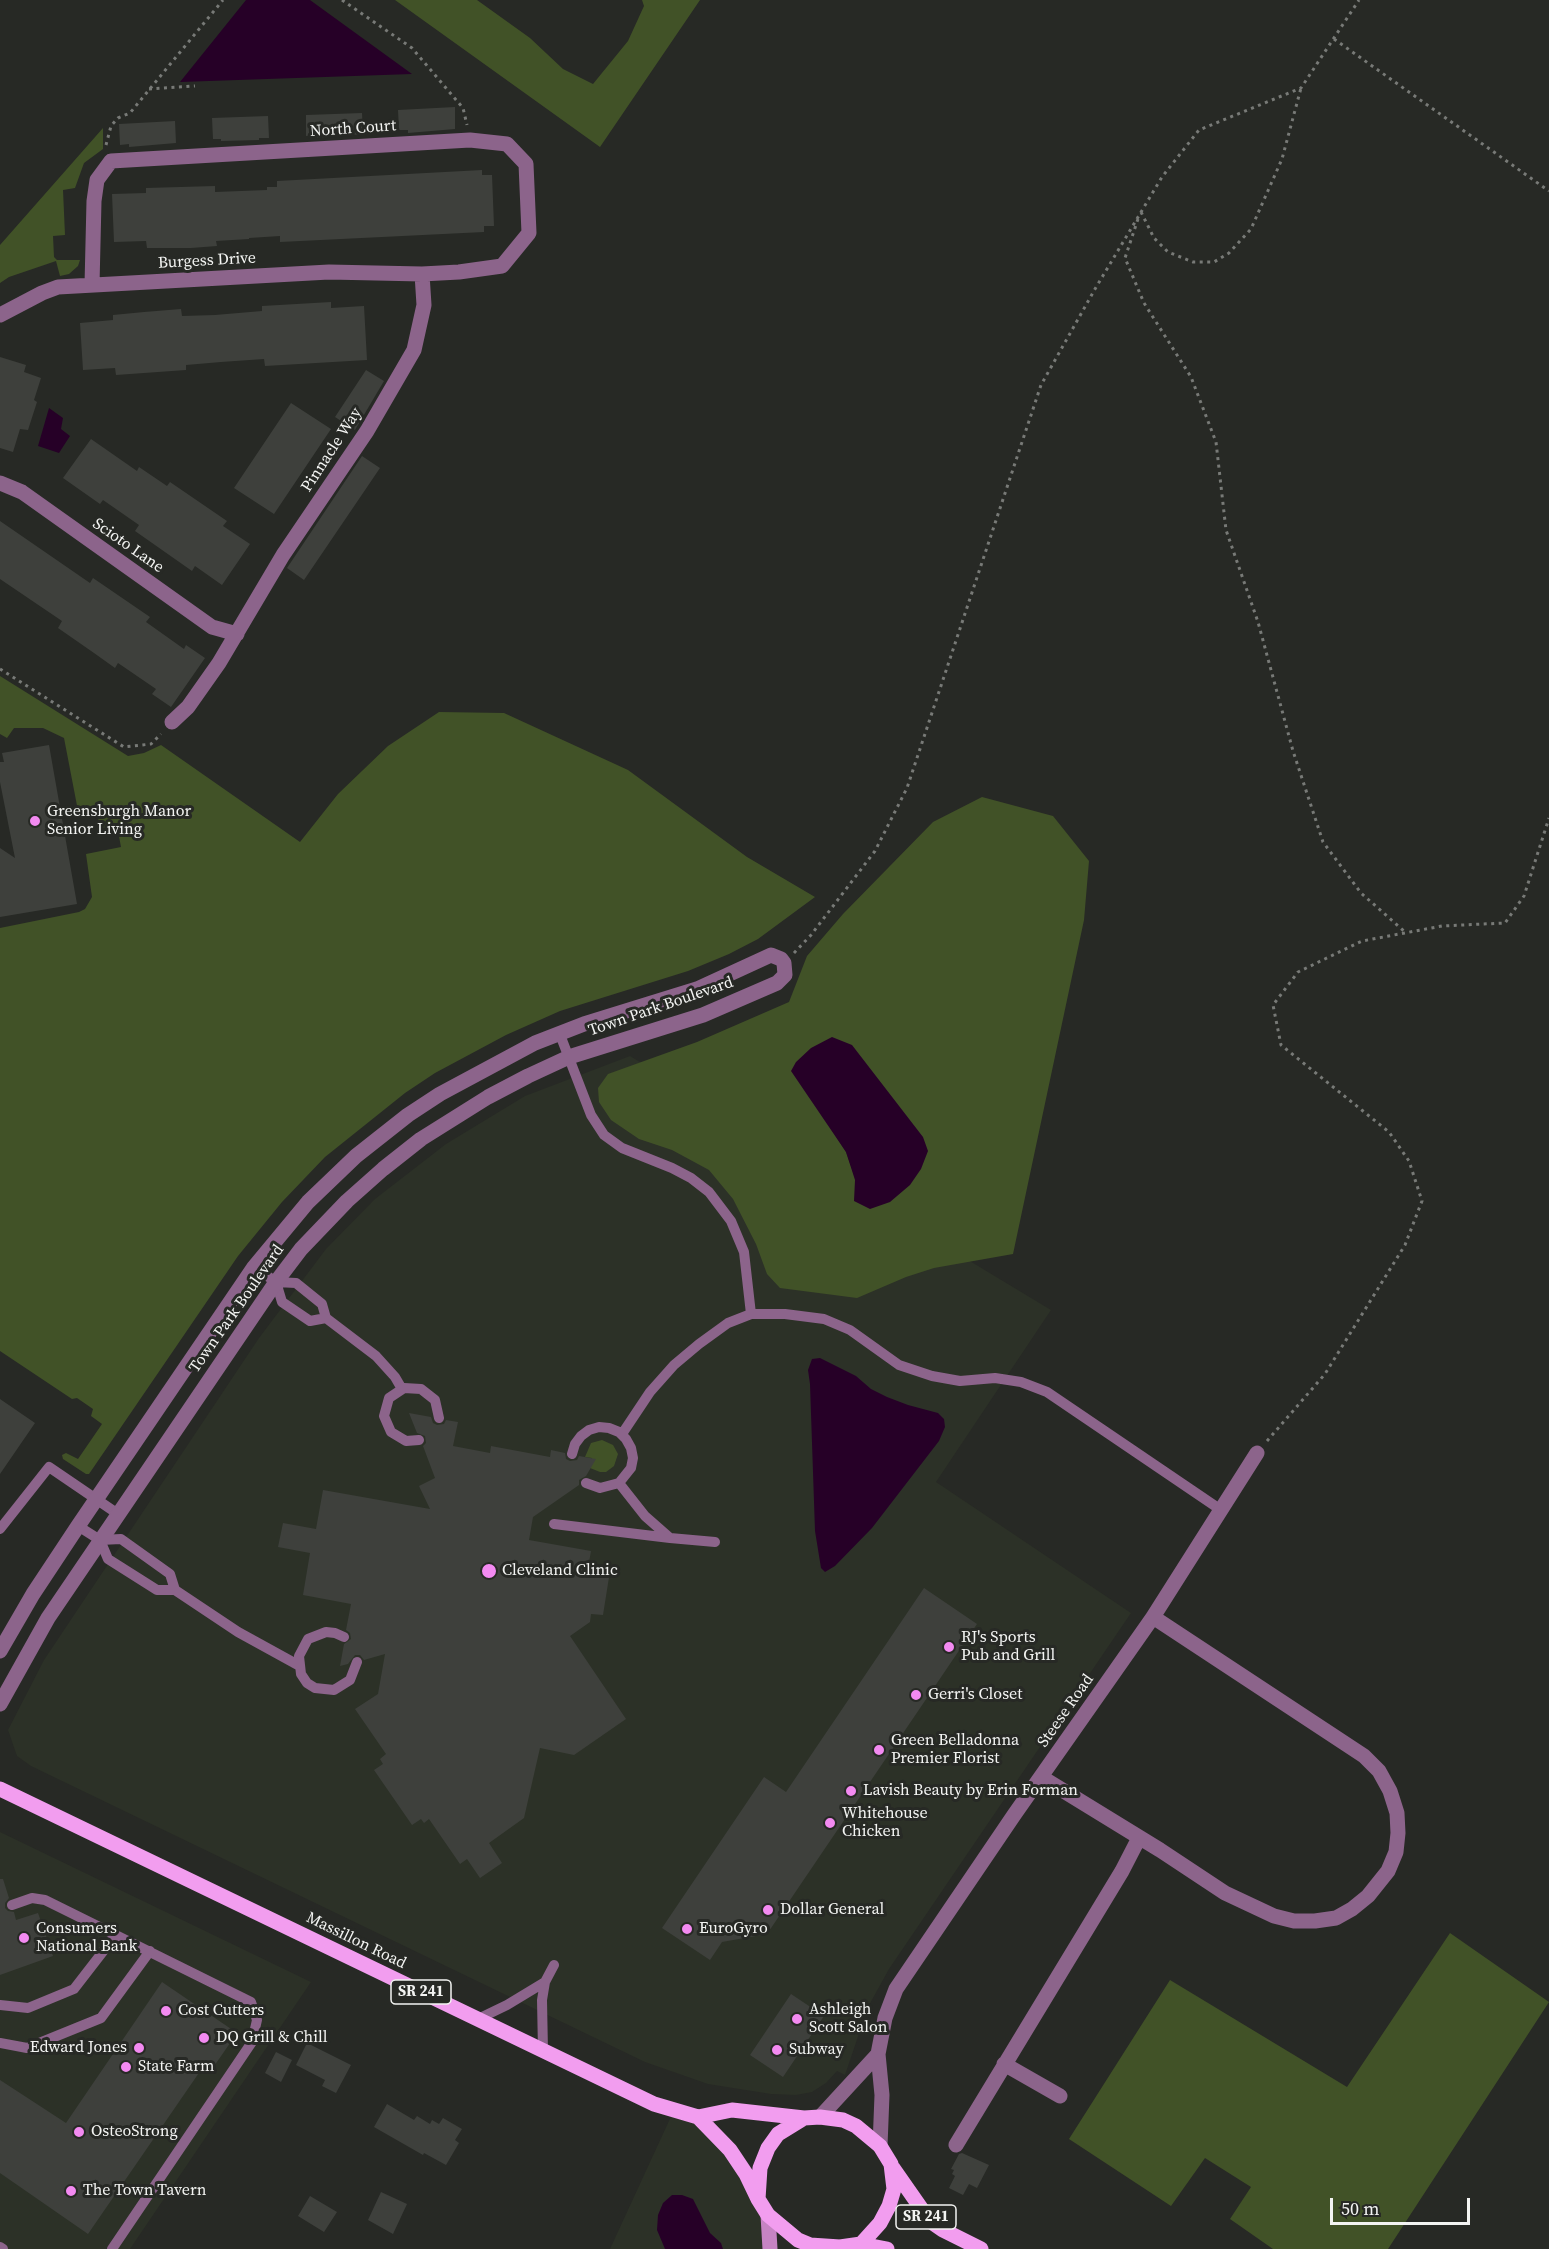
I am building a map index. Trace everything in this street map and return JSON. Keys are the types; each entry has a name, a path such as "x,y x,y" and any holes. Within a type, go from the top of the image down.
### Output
{"main road":[{"name":"Massillon Road","path":"0,1789 654,2104 699,2117 732,2110 804,2118"},
{"name":"SR 241","path":"699,2117 730,2150 768,2215 798,2240 810,2245 838,2248 861,2244 888,2249"},
{"name":"SR 241","path":"804,2118 820,2117 843,2120 856,2126 880,2146 916,2204 930,2221 981,2249"},
{"path":"758,2199 760,2168 768,2148 778,2134 804,2118"},
{"path":"861,2244 879,2223 889,2206 894,2189 891,2164"}],"street":[{"name":"North Court","path":"102,173 111,161 470,140 507,144 526,164 529,233 502,266 422,274"},
{"path":"92,285 94,201 97,180 102,173"},
{"name":"Burgess Drive","path":"0,315 58,287 329,272 422,274"},
{"name":"Pinnacle Way","path":"172,723 188,707 237,634 283,555 367,431 414,350 424,305 422,274"},
{"name":"Scioto Lane","path":"0,483 22,492 212,627 237,634"},
{"name":"Town Park Boulevard","path":"0,1652 33,1594 254,1267 323,1186 423,1104 478,1072 559,1032 697,989 771,955 777,956 784,963 785,975 782,980 757,992 685,1021 569,1057 488,1097 443,1124 400,1155 334,1214 301,1249 276,1282 100,1540 31,1645 0,1704"},
{"name":"Steese Road","path":"880,2146 882,2095 878,2054 885,2018 896,1989 1153,1617 1257,1453"},
{"path":"1041,1777 1225,1893 1274,1916 1294,1921 1336,1918 1375,1888 1388,1871 1396,1852 1397,1813 1390,1791 1379,1771 1365,1756 1153,1617"},
{"path":"956,2145 1122,1871 1139,1838"},
{"path":"820,2117 878,2054"},
{"path":"1004,2064 1060,2096"},
{"path":"768,2215 770,2249"}],"lane":[{"path":"559,1032 591,1115 604,1134 622,1148 691,1178 709,1192 731,1221 744,1252 751,1314"},
{"path":"254,1267 276,1282 296,1283 322,1304 326,1318 376,1356 395,1377 402,1389"},
{"path":"276,1282 282,1302 310,1321 326,1318"},
{"path":"622,1434 650,1392 674,1365 699,1344 728,1323 751,1314 785,1314 824,1319 850,1330 898,1365 932,1376 960,1381 995,1378 1021,1382 1047,1392 1221,1510"},
{"path":"419,1440 406,1441 398,1438 386,1424 384,1416 389,1398 402,1389 413,1387 429,1393 438,1408 439,1418"},
{"path":"572,1454 575,1444 589,1430 599,1427 609,1428 622,1434 631,1448 633,1458 631,1468 619,1483 600,1488 586,1483"},
{"path":"0,1529 49,1467 118,1514"},
{"path":"619,1483 645,1516 670,1538"},
{"path":"555,1524 715,1542"},
{"path":"78,1526 100,1540 108,1559 157,1590 176,1590 238,1632 298,1665"},
{"path":"100,1540 121,1539 170,1574 176,1590"},
{"path":"344,1637 326,1632 308,1639 298,1656 301,1674 307,1683 315,1688 334,1690 350,1680 357,1662"},
{"path":"12,1905 32,1898 45,1900 250,2001 257,2020 252,2042 112,2249"},
{"path":"0,2006 28,2008 74,1989 115,1936"},
{"path":"0,2043 27,2048 101,2018 150,1952"},
{"path":"543,2051 541,2021 545,1982 554,1965"},
{"path":"478,2019 545,1982"}],"path":[{"path":"102,173 106,142 111,126 118,118 130,113 223,0"},
{"path":"342,0 412,48 463,108 470,140"},
{"path":"1141,212 1154,238 1168,252 1193,262 1214,262 1229,253 1251,229 1282,159 1301,88 1359,0"},
{"path":"1334,39 1549,190"},
{"path":"149,89 195,86"},
{"path":"784,963 811,935 875,850 907,788 1041,385 1141,212 1162,177 1199,130 1301,88"},
{"path":"1141,212 1125,258 1144,303 1191,377 1216,442 1226,530 1258,622 1293,751 1323,842 1361,893 1406,933"},
{"path":"0,669 124,747 151,744 172,723"},
{"path":"1257,1453 1324,1374 1405,1245 1422,1201 1409,1161 1389,1132 1281,1045 1273,1005 1298,972 1362,941 1442,926 1505,924 1524,896 1549,818"}],"shaded area":[{"path":"246,0 310,0 412,74 180,82"},
{"path":"49,408 63,418 61,429 70,436 59,453 38,446"},
{"path":"832,1037 852,1045 923,1137 928,1151 921,1169 910,1185 890,1202 870,1209 854,1201 855,1180 846,1152 791,1071 796,1062 811,1048"},
{"name":"Cleveland Clinic","path":"630,1056 1051,1310 936,1482 1131,1613 889,1969 868,2007 845,2075 837,2071 826,2083 812,2092 796,2095 771,2094 708,2084 645,2062 31,1766 17,1756 8,1730 44,1660 259,1338 326,1249 375,1199 446,1144 525,1096"},
{"path":"820,1358 856,1376 871,1389 887,1397 938,1413 944,1419 945,1427 939,1441 872,1528 835,1566 825,1572 821,1568 815,1531 808,1370 812,1359"},
{"path":"0,1832 311,1982 130,2249 0,2249"},
{"path":"674,2110 698,2117 758,2199 770,2249 610,2249"},
{"path":"672,2195 682,2195 693,2199 710,2233 721,2243 723,2249 665,2249 657,2230 658,2215 663,2203"}],"green space":[{"path":"395,0 477,0 530,38 563,69 593,84 628,41 644,6 642,0 700,0 600,147"},
{"path":"103,128 103,149 84,163 75,188 63,190 65,235 53,236 54,257 57,260 80,260 78,266 69,274 60,276 56,261 9,277 0,283 0,245"},
{"path":"0,676 128,756 144,753 161,745 300,842 338,794 388,746 439,712 504,713 628,770 747,857 815,897 758,939 729,954 688,971 560,1011 506,1035 435,1073 405,1093 325,1157 282,1202 238,1256 89,1474 86,1474 63,1459 62,1455 66,1453 78,1459 102,1424 91,1416 93,1409 77,1398 72,1399 0,1351 0,928 85,909 92,897 86,854 121,847 117,826 100,829 97,812 79,816 64,738 43,728 14,728 7,738 0,734"},
{"path":"982,797 1053,816 1089,861 1084,920 1013,1254 934,1268 857,1298 780,1288 767,1274 756,1244 733,1199 709,1170 672,1150 639,1139 611,1120 599,1102 598,1088 608,1074 697,1042 789,1002 807,956 843,914 933,822","holes":["825,1119 890,1202 856,1180 846,1152"]},
{"path":"602,1440 613,1445 618,1454 614,1466 606,1472 590,1468 592,1458 585,1457 591,1443"},
{"path":"1450,1933 1549,2002 1388,2249 1273,2249 1230,2219 1251,2187 1205,2158 1171,2206 1069,2139 1170,1980 1347,2087"}],"building":[{"path":"455,107 455,129 408,133 408,130 399,130 398,110"},
{"path":"362,113 363,134 315,138 315,135 306,136 306,115"},
{"path":"268,116 269,138 221,141 221,139 213,139 212,118"},
{"path":"175,121 176,143 129,147 129,144 120,145 119,124"},
{"path":"482,170 482,175 492,175 494,226 484,226 484,232 280,242 280,236 216,241 217,246 191,248 147,248 146,241 114,242 112,194 146,193 146,188 215,186 215,192 267,190 267,187 277,187 277,181"},
{"path":"331,302 331,308 364,306 367,360 265,366 264,359 186,365 186,370 116,375 115,368 83,370 80,323 113,320 113,315 144,312 181,309 182,316 215,315 262,311 262,306"},
{"path":"0,357 26,365 24,372 41,378 34,400 37,402 28,430 20,429 13,452 0,448"},
{"path":"366,370 384,381 355,430 335,417"},
{"path":"291,403 331,429 274,514 234,488"},
{"path":"91,439 137,471 139,467 167,486 170,482 227,521 223,526 250,544 222,585 195,566 192,571 135,531 139,525 103,500 100,504 63,478"},
{"path":"362,456 380,468 304,580 287,568"},
{"path":"0,521 90,583 93,578 150,617 146,622 184,649 186,645 205,658 171,707 152,694 156,689 118,663 115,668 58,628 62,621 0,579"},
{"name":"Greensburgh Manor Senior Living","path":"49,745 77,904 0,917 0,848 15,858 0,782 0,762 4,762 2,753"},
{"path":"0,1399 35,1423 0,1474"},
{"path":"409,1413 431,1417 433,1423 437,1425 444,1424 446,1420 458,1422 453,1446 490,1453 491,1446 550,1457 551,1450 565,1453 566,1459 570,1461 577,1460 579,1456 596,1459 586,1476 579,1480 579,1485 533,1517 529,1540 591,1551 588,1568 610,1571 603,1615 591,1614 590,1622 570,1636 626,1719 574,1755 540,1748 524,1818 489,1843 502,1863 480,1878 467,1859 460,1864 429,1819 424,1823 421,1819 412,1825 374,1770 383,1764 380,1759 386,1754 355,1709 378,1694 385,1654 364,1660 360,1655 355,1655 348,1664 340,1666 344,1644 351,1639 350,1633 346,1630 351,1604 303,1595 310,1553 278,1547 283,1523 316,1529 323,1490 430,1509 419,1486 435,1478 423,1446 426,1443 425,1436 417,1433"},
{"path":"924,1588 977,1624 767,1934 722,1942 710,1960 662,1928 764,1777 786,1792"},
{"name":"Consumers National Bank","path":"0,1879 3,1879 9,1898 5,1903 5,1908 14,1912 16,1920 38,1913 53,1956 0,1975"},
{"path":"162,1982 237,2033 210,2072 203,2067 88,2234 0,2173 0,2080 66,2123"},
{"path":"791,1994 824,2016 783,2077 750,2055"},
{"path":"307,2043 351,2065 336,2093 322,2086 325,2080 296,2065"},
{"path":"276,2052 292,2060 281,2082 265,2073"},
{"path":"387,2104 414,2120 417,2116 430,2124 432,2120 439,2124 443,2118 462,2129 455,2140 459,2143 446,2165 424,2153 423,2155 374,2127"},
{"path":"962,2153 989,2165 977,2188 969,2184 963,2195 949,2188 955,2176 952,2174 954,2170 951,2169 959,2154"},
{"path":"381,2192 407,2204 393,2234 368,2220"},
{"path":"310,2196 337,2212 324,2232 298,2216"}],"place":[{"name":"Greensburgh Manor Senior Living","path":"35,821"},
{"name":"Cleveland Clinic","path":"489,1571"},
{"name":"RJ's Sports Pub and Grill","path":"949,1647"},
{"name":"Gerri's Closet","path":"916,1695"},
{"name":"Green Belladonna Premier Florist","path":"879,1750"},
{"name":"Lavish Beauty by Erin Forman","path":"851,1791"},
{"name":"Whitehouse Chicken","path":"830,1823"},
{"name":"Dollar General","path":"768,1910"},
{"name":"EuroGyro","path":"687,1929"},
{"name":"Consumers National Bank","path":"24,1938"},
{"name":"Cost Cutters","path":"166,2011"},
{"name":"Ashleigh Scott Salon","path":"797,2019"},
{"name":"DQ Grill & Chill","path":"204,2038"},
{"name":"Edward Jones","path":"139,2048"},
{"name":"Subway","path":"777,2050"},
{"name":"State Farm","path":"126,2067"},
{"name":"OsteoStrong","path":"79,2132"},
{"name":"The Town Tavern","path":"71,2191"}]}
